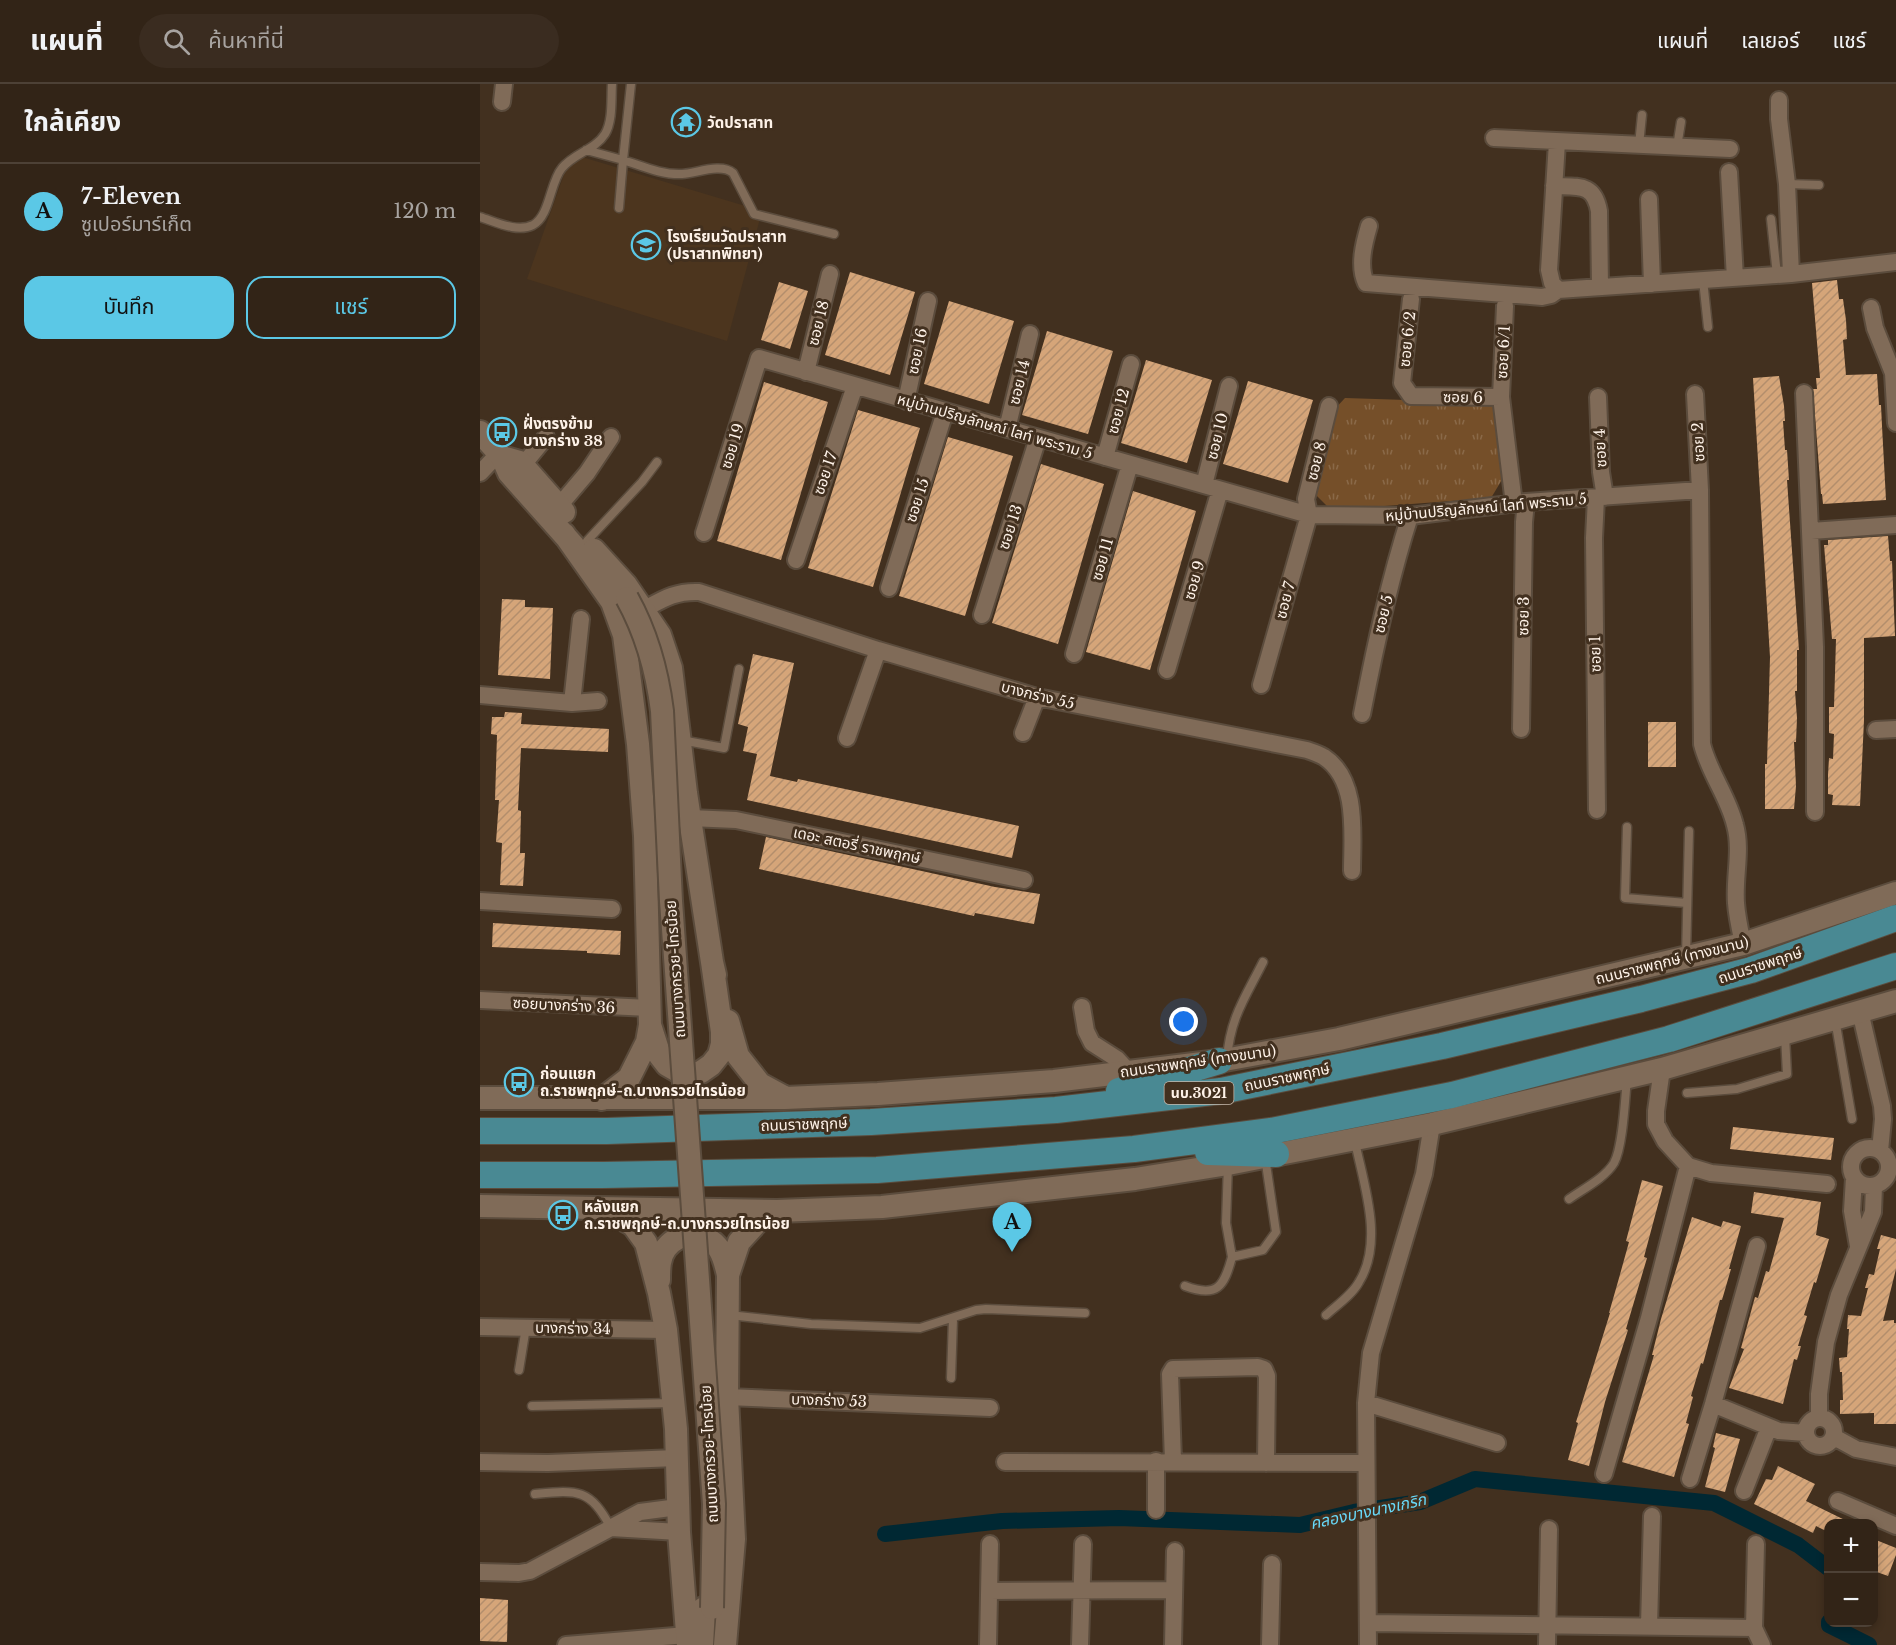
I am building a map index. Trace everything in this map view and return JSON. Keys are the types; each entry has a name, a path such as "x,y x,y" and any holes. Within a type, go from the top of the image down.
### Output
{"main road":[{"name":"ถนนบางกรวย-ไทรน้อย","path":"480,432 559,506 591,546 630,603 646,639 660,693 673,935 714,1504 708,1608 711,1645"},
{"name":"ถนนบางกรวย-ไทรน้อย","path":"508,459 509,473 630,603"},
{"path":"564,534 612,602 624,635 638,744 644,825 650,1017 647,1042 628,1078 602,1099"},
{"path":"630,603 660,635 671,668 690,818 722,1032 719,1055 711,1065 693,1074 681,1073 666,1065 660,1056 650,1017"},
{"name":"ถนนราชพฤกษ์ (ทางขนาน)","path":"480,1098 785,1098 878,1094 1054,1081 1223,1060 1339,1039 1743,944 1896,893"},
{"name":"ถนนราชพฤกษ์","path":"480,1131 607,1131 871,1122 1056,1110 1221,1091 1442,1046 1641,999 1751,970 1896,918"},
{"path":"711,962 738,1056 760,1084 785,1098"},
{"path":"480,1175 877,1170 1134,1149 1271,1131 1452,1095 1669,1040 1896,966"},
{"path":"480,1206 777,1211 894,1205 1135,1179 1228,1164 1432,1124 1662,1069 1896,1001"},
{"path":"1056,1110 1223,1060"},
{"path":"1134,1149 1271,1154"},
{"path":"601,1207 633,1225 646,1243 659,1293 666,1330 676,1429 679,1532 692,1642"},
{"path":"725,1645 734,1539 727,1397 728,1275 740,1242 760,1219 777,1211"},
{"path":"659,1293 660,1259 665,1249 677,1238 684,1236 702,1236 717,1246 723,1256 728,1275"},
{"name":"ถนนบางกรวย-ไทรน้อย","path":"692,1642 708,1608"}],"street":[{"path":"502,102 504,84"},
{"path":"1779,100 1779,119 1787,184 1784,275"},
{"path":"1494,138 1731,149"},
{"path":"1557,142 1549,270 1551,283 1558,290"},
{"path":"1729,172 1735,278"},
{"path":"1554,186 1585,189 1593,193 1597,200 1600,287"},
{"path":"1649,199 1652,284"},
{"path":"1369,226 1362,248 1366,283 1542,297 1558,290 1784,275 1896,262"},
{"name":"ซอย 18","path":"806,372 830,274"},
{"name":"ซอย 6/2","path":"1403,378 1411,299"},
{"name":"ซอย 16","path":"906,401 928,301"},
{"name":"ซอย 6/1","path":"1501,398 1505,306"},
{"path":"1871,308 1879,341 1893,373 1896,423"},
{"name":"ซอย 14","path":"1007,429 1030,334"},
{"name":"หมู่บ้านปริญลักษณ์ ไลท์ พระราม 5","path":"759,358 1309,515 1410,516 1520,503 1700,490"},
{"name":"ซอย 19","path":"704,533 759,358"},
{"name":"ซอย 12","path":"1105,457 1131,364"},
{"name":"ซอย 6","path":"1403,378 1404,387 1411,396 1501,398 1520,503"},
{"name":"ซอย 17","path":"796,560 855,386"},
{"name":"ซอย 10","path":"1212,488 1229,386"},
{"path":"1804,393 1815,647 1815,812"},
{"name":"ซอย 2","path":"1695,394 1700,490"},
{"name":"ซอย 4","path":"1598,398 1601,498"},
{"name":"ซอย 8","path":"1309,515 1306,499 1329,406"},
{"name":"ซอย 15","path":"889,588 945,412"},
{"path":"480,473 546,437"},
{"path":"559,506 587,473 611,437"},
{"name":"ซอย 13","path":"982,615 1038,438"},
{"name":"ซอย 11","path":"1074,654 1130,464"},
{"name":"ซอย 9","path":"1167,670 1212,488"},
{"path":"1700,490 1702,744 1706,762 1723,789 1735,824 1738,840 1736,902 1743,944"},
{"name":"ซอย 1","path":"1598,810 1594,538 1601,498"},
{"name":"ซอย 3","path":"1520,503 1524,522 1521,729"},
{"name":"ซอย 7","path":"1261,685 1309,515"},
{"name":"ซอย 5","path":"1362,714 1375,643 1397,556 1410,516"},
{"path":"1811,531 1896,525"},
{"name":"บางกร่าง 55","path":"630,603 684,591 699,592 878,650 1037,697 1307,750 1325,758 1338,771 1347,791 1352,819 1352,871"},
{"path":"572,703 581,619"},
{"path":"847,738 878,650"},
{"path":"480,695 572,703 598,701"},
{"path":"1023,734 1037,697"},
{"path":"1876,730 1896,729"},
{"name":"เดอะ สตอรี่ ราชพฤกษ์","path":"690,818 736,820 1024,880"},
{"path":"480,901 612,909"},
{"name":"ซอยบางกร่าง 36","path":"480,1000 650,1017"},
{"path":"1082,1007 1086,1031 1092,1043 1117,1059 1129,1071"},
{"path":"1819,1418 1826,1342 1839,1295 1874,1212 1877,1184 1889,1170 1882,1106 1860,1011"},
{"path":"1662,1069 1656,1124 1665,1142 1688,1166 1711,1173 1827,1184"},
{"path":"1368,1645 1365,1463 1366,1403 1371,1353 1424,1174 1432,1124"},
{"path":"1858,1246 1852,1211 1854,1178 1851,1163 1858,1151 1865,1148 1887,1156"},
{"path":"1604,1473 1652,1307 1688,1166"},
{"path":"1854,1178 1859,1183 1877,1184 1896,1192"},
{"path":"1690,1479 1757,1246"},
{"name":"บางกร่าง 34","path":"480,1327 666,1330"},
{"path":"1173,1461 1170,1374 1173,1369 1258,1367 1264,1369 1267,1376 1266,1463"},
{"name":"บางกร่าง 53","path":"727,1397 990,1408"},
{"path":"1366,1403 1497,1443"},
{"path":"1713,1404 1788,1433 1806,1433"},
{"path":"1819,1418 1830,1421 1834,1431 1833,1437 1826,1445 1815,1446 1810,1443 1806,1433 1809,1422 1819,1418"},
{"path":"1744,1491 1769,1427"},
{"path":"1833,1437 1856,1449 1896,1457"},
{"path":"480,1462 548,1463 677,1458"},
{"path":"1156,1461 1156,1510"},
{"path":"1005,1462 1365,1463"},
{"path":"1838,1501 1896,1526"},
{"path":"480,1572 530,1571 640,1512 678,1507"},
{"path":"1649,1626 1652,1516"},
{"path":"611,1528 679,1532"},
{"path":"1547,1645 1549,1529"},
{"path":"987,1645 990,1544"},
{"path":"1080,1645 1083,1544"},
{"path":"1756,1544 1754,1628 1762,1645"},
{"path":"1173,1645 1175,1551"},
{"path":"1270,1645 1272,1564"},
{"path":"989,1591 1174,1590"},
{"path":"1369,1623 1754,1628"},
{"path":"566,1645 692,1642"}],"lane":[{"path":"480,217 509,226 525,227 536,224 545,211 556,176 562,168 571,158 598,144 606,132 612,84"},
{"path":"619,208 624,131 631,84"},
{"path":"1639,146 1642,115"},
{"path":"1677,147 1681,122"},
{"path":"586,150 668,174 728,169 733,173 754,214 834,234"},
{"path":"1787,184 1819,185"},
{"path":"1771,219 1784,275"},
{"path":"1703,280 1708,327"},
{"path":"591,546 657,462"},
{"path":"681,740 724,748 739,669"},
{"path":"1627,827 1625,898 1687,903"},
{"path":"1686,957 1689,831"},
{"path":"1223,1060 1235,1017 1263,962"},
{"path":"1834,1018 1852,1119"},
{"path":"1687,1092 1737,1089 1786,1074 1785,1033"},
{"path":"1569,1199 1603,1174 1613,1163 1619,1140 1627,1078"},
{"path":"1326,1315 1359,1283 1370,1257 1372,1240 1370,1221 1355,1138"},
{"path":"1232,1257 1263,1250 1276,1232 1271,1154"},
{"path":"1185,1287 1208,1292 1215,1289 1224,1279 1232,1257 1226,1223 1228,1164"},
{"path":"726,1314 811,1324 920,1328 976,1310 986,1309 1085,1313"},
{"path":"951,1378 953,1319"},
{"path":"519,1370 526,1328"},
{"path":"532,1406 673,1403"},
{"path":"535,1494 558,1492 580,1494 592,1499 611,1528"}],"shaded area":[{"name":"โรงเรียนวัดปราสาท (ปราสาทพิทยา)","path":"582,157 762,211 727,341 527,279 567,166"}],"green space":[{"path":"1345,398 1497,403 1503,478 1491,498 1331,510 1316,495 1333,411"}],"building":[{"path":"850,272 915,292 890,375 825,355"},
{"path":"1837,280 1839,299 1843,299 1846,320 1847,339 1843,340 1846,375 1877,374 1886,500 1823,504 1813,389 1817,389 1816,378 1820,378 1812,283"},
{"path":"779,282 808,291 790,349 761,340"},
{"path":"949,301 1014,321 989,404 924,384"},
{"path":"1047,331 1113,351 1088,434 1022,415"},
{"path":"1146,360 1212,380 1187,463 1121,443"},
{"path":"1779,376 1784,406 1785,421 1783,421 1785,450 1787,450 1799,650 1797,650 1797,691 1795,691 1797,718 1796,742 1794,742 1796,786 1794,809 1765,809 1770,657 1753,378"},
{"path":"1248,381 1313,400 1288,483 1223,464"},
{"path":"764,382 828,402 781,560 717,541"},
{"path":"858,410 920,428 873,587 808,568"},
{"path":"948,437 1013,456 965,616 899,596"},
{"path":"1041,464 1104,484 1058,644 992,623"},
{"path":"1133,491 1196,511 1150,670 1086,652"},
{"path":"1888,536 1890,561 1892,561 1895,636 1864,638 1864,720 1860,806 1832,805 1833,795 1828,794 1828,775 1829,758 1833,759 1834,734 1829,733 1829,707 1834,707 1836,639 1832,639 1824,545 1828,545 1828,540"},
{"path":"502,599 525,600 525,607 553,608 550,679 498,675"},
{"path":"753,654 794,663 770,776 797,782 798,779 1019,826 1012,858 747,800 757,754 743,751 748,727 738,724"},
{"path":"505,712 522,713 521,724 609,729 608,752 521,748 518,810 521,811 520,853 525,853 523,886 500,885 502,843 496,842 499,800 495,800 497,735 491,734 492,717 504,717"},
{"path":"1648,722 1676,722 1676,767 1648,767"},
{"path":"766,837 995,887 1040,894 1034,924 975,913 974,916 759,869"},
{"path":"493,923 621,931 620,955 587,953 587,951 492,947"},
{"path":"1733,1127 1834,1138 1831,1160 1730,1149"},
{"path":"1642,1180 1663,1186 1644,1257 1647,1258 1626,1329 1628,1330 1605,1402 1589,1466 1568,1460 1578,1423 1576,1422 1610,1313 1629,1242 1626,1241"},
{"path":"1754,1192 1821,1202 1816,1235 1829,1239 1804,1315 1807,1316 1798,1346 1801,1346 1797,1360 1794,1359 1783,1404 1729,1388 1744,1349 1741,1348 1755,1297 1758,1298 1766,1271 1769,1272 1784,1218 1751,1213"},
{"path":"1692,1217 1721,1227 1723,1221 1741,1226 1722,1300 1720,1300 1703,1364 1701,1363 1691,1396 1693,1397 1686,1423 1689,1424 1674,1477 1622,1462"},
{"path":"1881,1235 1896,1239 1896,1269 1883,1321 1894,1320 1896,1323 1896,1424 1874,1424 1874,1413 1840,1414 1840,1400 1843,1400 1839,1358 1847,1357 1848,1315 1861,1316 1868,1288 1865,1288 1869,1274 1874,1275"},
{"path":"1716,1433 1740,1439 1725,1492 1705,1487 1715,1448 1713,1447"},
{"path":"1778,1466 1815,1484 1806,1501 1843,1519 1824,1519 1824,1530 1816,1526 1813,1533 1754,1504 1766,1479 1772,1480"},
{"path":"1878,1541 1896,1548 1896,1555 1888,1576 1878,1572"},
{"path":"480,1598 508,1600 507,1642 480,1641"}],"waterway":[{"name":"คลองบางนางเกริก","path":"885,1534 1002,1521 1119,1518 1300,1525 1354,1512 1420,1502 1475,1479 1714,1503 1798,1545 1824,1565"},
{"name":"คลองบางนางเกริก","path":"1833,1627 1869,1645"}],"place":[{"name":"วัดปราสาท","path":"686,122"},
{"name":"โรงเรียนวัดปราสาท (ปราสาทพิทยา)","path":"646,245"},
{"name":"ฝั่งตรงข้าม บางกร่าง 38","path":"502,432"},
{"name":"ก่อนแยก ถ.ราชพฤกษ์-ถ.บางกรวยไทรน้อย","path":"519,1082"},
{"name":"หลังแยก ถ.ราชพฤกษ์-ถ.บางกรวยไทรน้อย","path":"563,1215"},
{"name":"7-Eleven","path":"1012,1252"}]}
